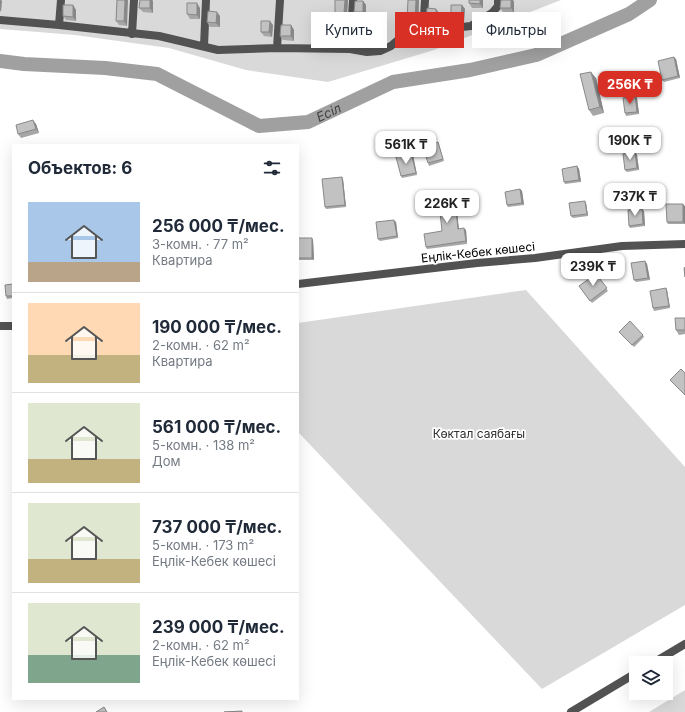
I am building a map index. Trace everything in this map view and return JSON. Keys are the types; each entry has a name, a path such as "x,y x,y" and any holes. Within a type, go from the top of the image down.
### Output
{"street":[{"path":"59,25 60,0"},
{"path":"132,34 134,0"},
{"path":"204,46 206,0"},
{"path":"277,48 280,0"},
{"path":"350,49 353,0"},
{"path":"424,12 425,0"},
{"path":"464,27 471,26 492,13 498,6 498,0"},
{"path":"0,20 159,36 218,50 277,48 350,49 366,52 380,51 395,43"},
{"name":"Еңлік-Кебек көшесі","path":"299,284 477,263 535,258 622,246 685,244"},
{"path":"0,326 12,326"},
{"path":"665,656 685,644"},
{"path":"571,712 629,677"}],"green space":[{"path":"0,0 561,0 531,12 472,12 472,35 464,38 464,12 395,12 395,48 439,48 328,82 246,70 169,48 75,35 0,29"},
{"name":"Көктал саябағы","path":"526,290 685,467 685,605 542,689 299,433 299,323"},
{"path":"685,690 685,712 649,712 669,700 673,700 673,697"}],"building":[{"path":"117,0 125,0 124,21 116,21"},
{"path":"140,0 150,0 150,8 139,8"},
{"path":"335,0 345,0 344,12 335,12"},
{"path":"408,0 416,0 415,12 407,12"},
{"path":"469,0 480,0 480,4 469,3"},
{"path":"501,0 511,0 511,8 500,8"},
{"path":"355,1 363,1 363,12 354,12"},
{"path":"187,3 197,3 197,15 187,14"},
{"path":"63,5 73,5 73,17 63,16"},
{"path":"451,5 462,5 461,12 451,12"},
{"path":"427,8 436,9 436,12 427,12"},
{"path":"208,11 217,12 216,23 207,22"},
{"path":"261,21 270,21 269,32 261,32"},
{"path":"281,25 291,25 291,36 280,36"},
{"path":"674,57 678,76 662,80 658,61"},
{"path":"591,72 600,107 589,110 580,74"},
{"path":"635,96 637,112 625,113 623,98"},
{"path":"33,120 36,129 18,134 16,125"},
{"path":"438,142 443,159 428,163 423,147"},
{"path":"635,152 637,168 625,170 623,154"},
{"path":"411,153 416,173 401,176 396,157"},
{"path":"577,166 579,180 564,182 562,169"},
{"path":"342,177 345,205 325,207 322,179"},
{"path":"520,189 522,203 507,205 505,192"},
{"path":"454,192 458,229 464,228 466,241 426,247 424,234 442,231 438,193"},
{"path":"585,201 587,214 571,216 569,203"},
{"path":"666,204 683,204 683,222 667,222"},
{"path":"642,209 643,224 629,226 628,210"},
{"path":"394,220 397,236 378,239 376,222"},
{"path":"299,238 312,238 312,258 299,258"},
{"path":"645,261 648,278 634,280 631,263"},
{"path":"596,274 607,288 590,301 579,286"},
{"path":"12,284 12,296 6,296 5,285"},
{"path":"666,288 669,306 653,308 650,291"},
{"path":"675,318 685,318 685,330 676,330"},
{"path":"630,321 643,335 632,345 619,332"},
{"path":"681,369 685,373 685,395 670,380"},
{"path":"104,707 107,712 96,712"}],"waterway":[{"name":"Есіл","path":"0,61 24,64 105,68 157,74 259,126 308,122 393,82 470,70 536,55 629,14 650,0"}]}
